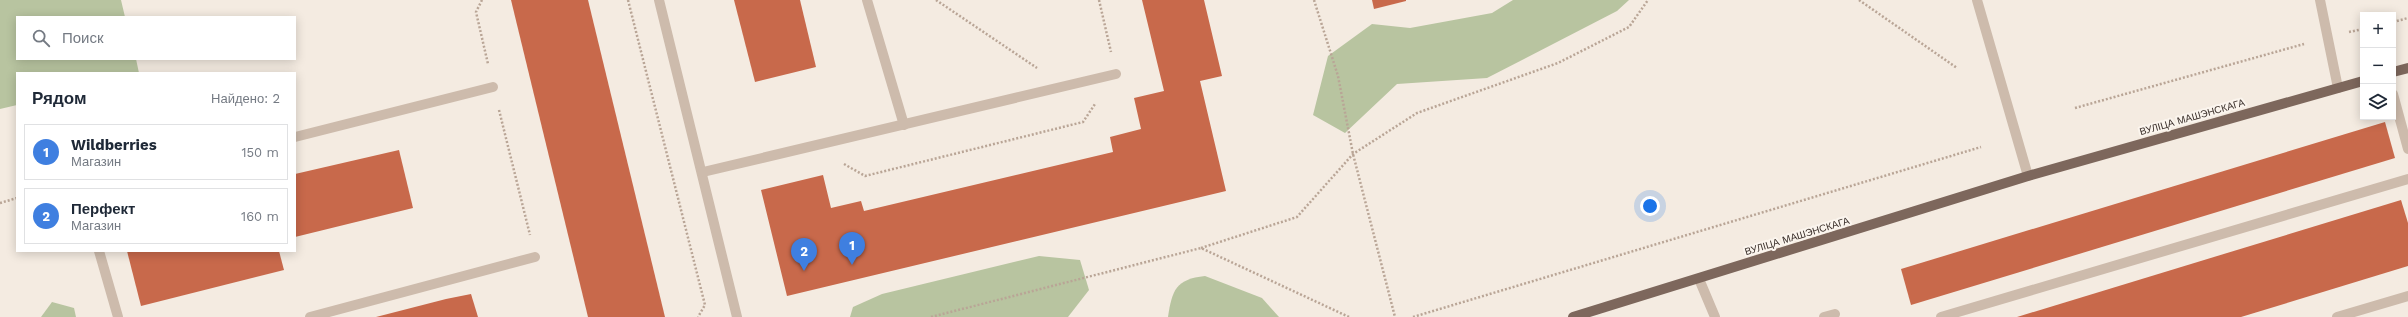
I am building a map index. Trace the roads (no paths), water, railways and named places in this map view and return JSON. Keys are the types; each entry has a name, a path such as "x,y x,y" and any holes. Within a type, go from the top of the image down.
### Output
{"main road":[{"path":"2396,71 2408,68"},
{"name":"ВУЛІЦА МАШЭНСКАГА","path":"1573,317 2028,176 2360,82"}],"street":[{"path":"659,0 738,317"},
{"path":"867,0 904,125"},
{"path":"1977,0 2028,176"},
{"path":"2320,0 2338,88"},
{"path":"703,172 1116,74"},
{"path":"296,137 493,87"},
{"path":"2396,105 2408,149"},
{"path":"1941,317 2408,179"},
{"path":"99,252 118,317"},
{"path":"310,317 535,257"},
{"path":"1699,279 1716,317"},
{"path":"2337,317 2408,296"},
{"path":"1824,317 1835,314"}],"place":[{"name":"Wildberries","path":"852,265"},
{"name":"Перфект","path":"804,271"}]}
